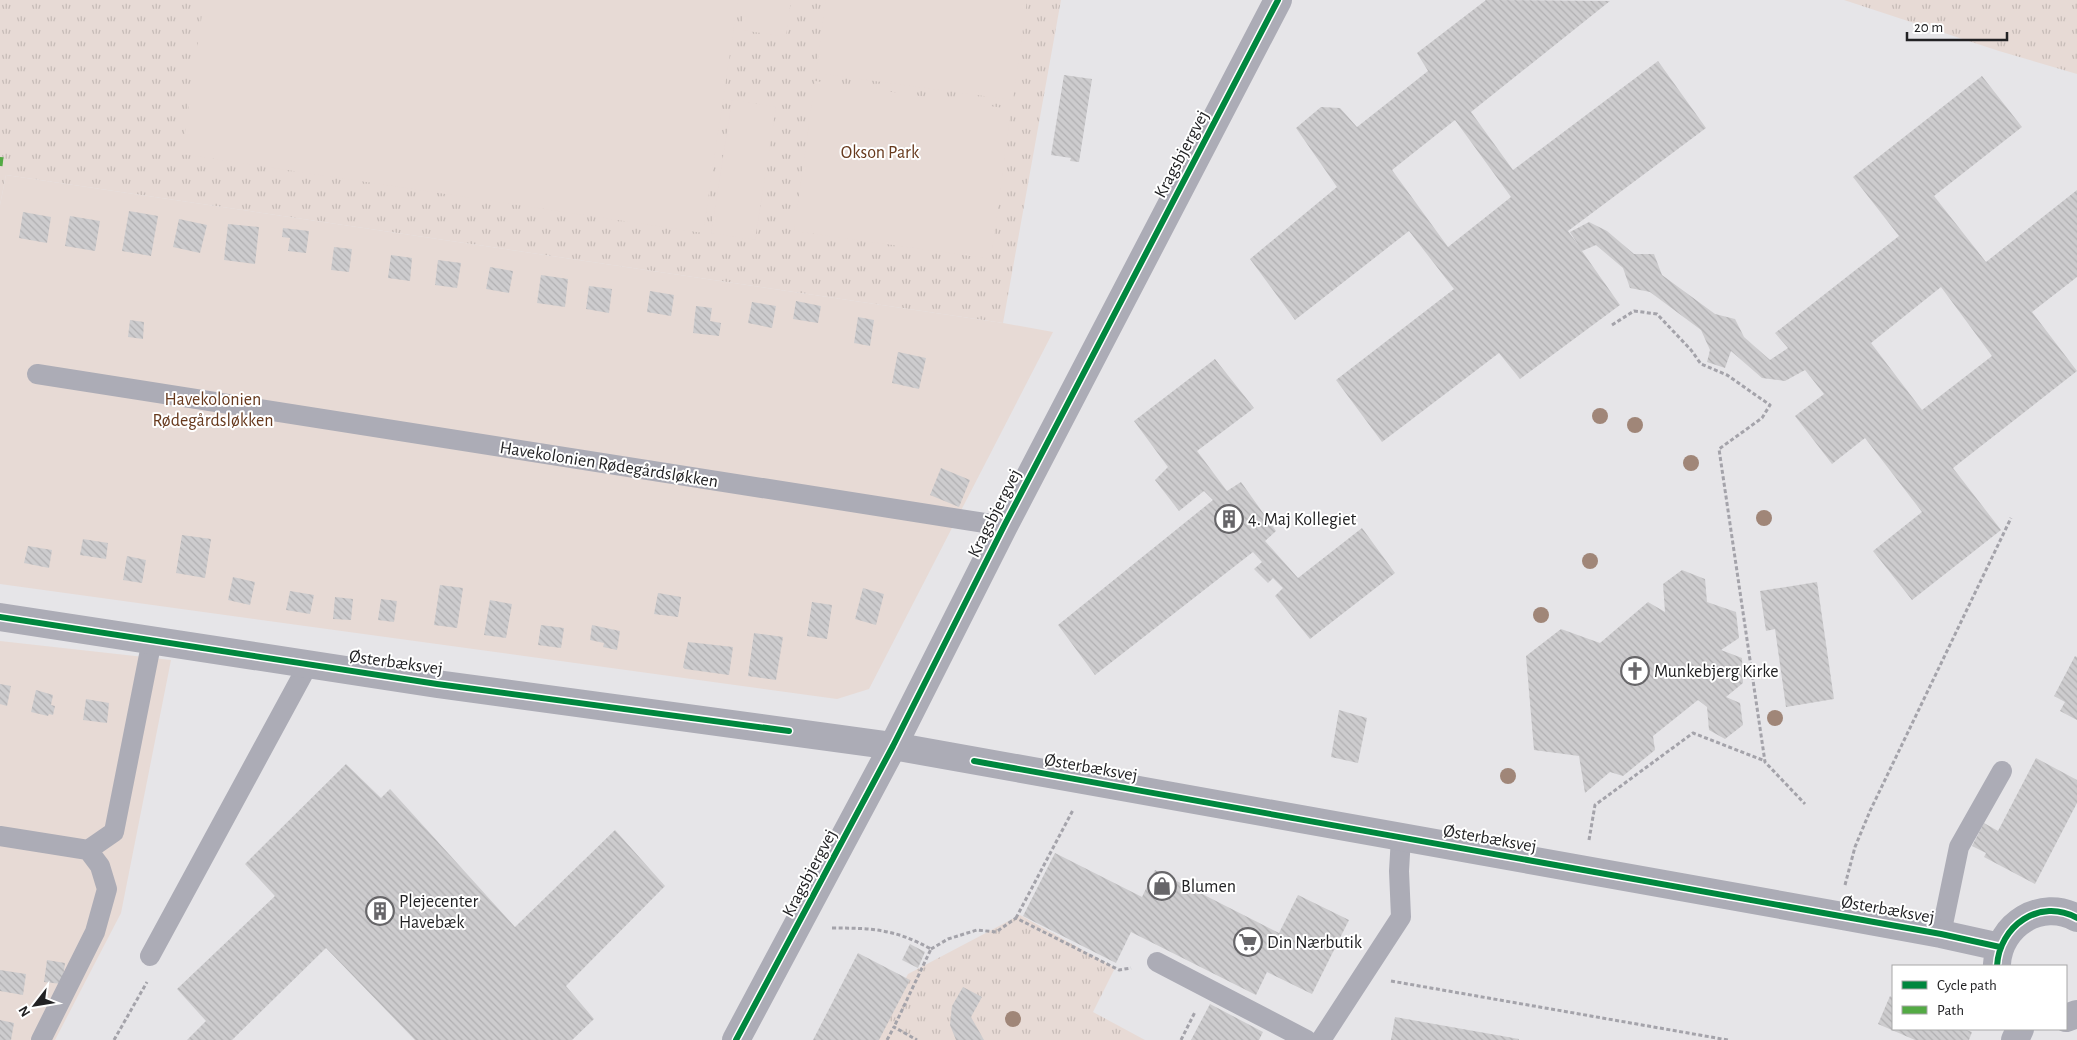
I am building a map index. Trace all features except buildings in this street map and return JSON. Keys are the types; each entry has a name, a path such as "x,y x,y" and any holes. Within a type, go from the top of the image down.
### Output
{"street":[{"name":"Kragsbjergvej","path":"736,1040 797,929 893,746 1004,526 1278,0"},
{"name":"Østerbæksvej","path":"0,617 308,665 893,746 1941,934 1998,957"},
{"path":"1998,957 2010,930 2025,918 2034,914 2054,911 2077,918"}],"lane":[{"name":"Havekolonien Rødegårdsløkken","path":"37,374 1004,526"},
{"path":"0,836 88,850 114,832 152,640"},
{"path":"150,956 308,665"},
{"path":"1941,934 1959,847 2002,771"},
{"path":"1321,1040 1401,917 1399,871 1401,837"},
{"path":"40,1040 95,932 107,889 100,866 88,850"},
{"path":"1157,962 1303,1039"}],"path":[{"path":"1612,326 1634,311 1657,314 1691,350 1701,364 1727,375 1770,405 1762,418 1719,449 1765,762"},
{"path":"1838,915 1855,847 1870,811 2011,518"},
{"path":"1584,870 1595,805 1694,733 1765,762 1806,804"},
{"path":"887,1040 931,949 948,939 977,930 996,932 1016,918 1088,782"},
{"path":"1016,918 1119,970 1157,962"},
{"path":"797,929 861,928 887,930 915,940 931,949"},
{"path":"114,1040 155,968 150,956"},
{"path":"1363,976 1728,1040"},
{"path":"894,1027 917,1040"}],"green space":[{"name":"Okson Park","path":"0,0 1061,0 1003,323 6,175 0,205"},
{"path":"204,0 738,0 703,233 182,154"},
{"path":"746,0 791,0 786,37 741,30"},
{"path":"826,0 1027,0 1013,100 816,73"},
{"path":"1844,0 2077,0 2077,74 1999,51"},
{"path":"815,81 1011,109 991,259 794,231"},
{"path":"732,100 776,107 755,240 711,233"},
{"name":"Havekolonien Rødegårdsløkken","path":"6,175 1053,332 869,689 837,699 0,584 0,205"},
{"path":"0,641 171,660 121,913 55,1040 0,1040"},
{"path":"1020,915 1115,968 1093,1012 1145,1040 874,1040 908,974"}],"marked path":[{"path":"0,166 1,157"}],"cycle path":[{"path":"736,1040 893,746 1004,526 1278,0"},
{"path":"0,617 437,684 789,731"},
{"path":"974,761 1941,934 2000,947"},
{"path":"1997,965 1999,952 2005,939 2013,928 2024,919 2036,913 2049,911 2063,912 2077,918"}],"place":[{"name":"4. Maj Kollegiet","path":"1229,519"},
{"name":"Munkebjerg Kirke","path":"1635,671"},
{"name":"Blumen","path":"1162,886"},
{"name":"Plejecenter Havebæk","path":"380,911"},
{"name":"Din Nærbutik","path":"1248,942"}]}
